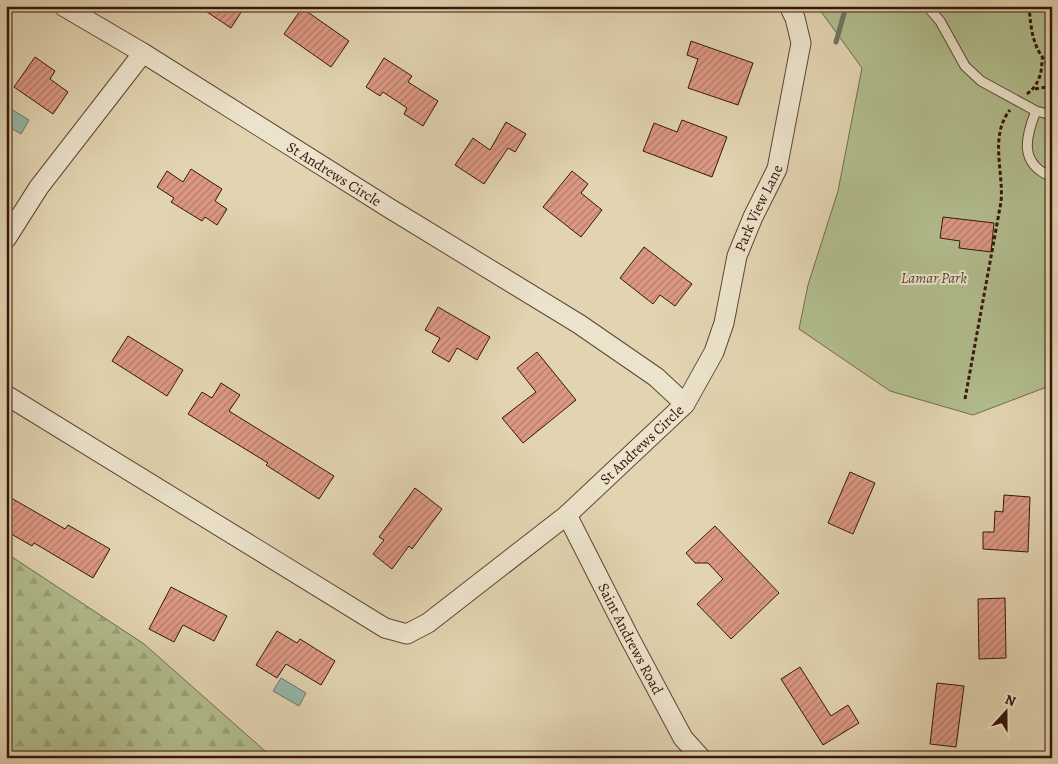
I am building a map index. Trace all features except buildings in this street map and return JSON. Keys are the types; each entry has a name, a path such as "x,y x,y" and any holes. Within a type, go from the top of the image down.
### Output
{"street":[{"name":"St Andrews Circle","path":"6,395 385,628 408,634 428,623 567,515 685,404 656,377 579,324 389,208 143,53 63,6"},
{"name":"Park View Lane","path":"685,404 714,352 724,323 737,256 753,217 777,169 800,43 796,18 789,6"},
{"path":"6,239 39,187 143,53"},
{"name":"Saint Andrews Road","path":"567,515 624,628 683,738 701,758"}],"lane":[{"path":"927,6 940,21 964,66 981,82 1036,111 1052,115"},
{"path":"1036,111 1027,136 1028,152 1032,164 1040,173 1052,177"}],"path":[{"path":"1029,6 1031,32 1042,59 1042,69 1034,89"},
{"path":"1042,59 1052,68"},
{"path":"965,399 1001,202 1003,187 997,150 1003,125 1007,114 1017,101 1034,89 1052,86"}],"green space":[{"name":"Lamar Park","path":"817,6 1052,6 1052,385 973,415 890,391 799,329 808,285 838,191 862,68"},
{"path":"6,553 144,644 273,758 6,758"}],"shaded area":[{"path":"6,106 29,120 21,134 6,125"},
{"path":"281,678 306,693 299,706 273,691"}],"waterway":[{"path":"836,42 845,10 848,6"}]}
